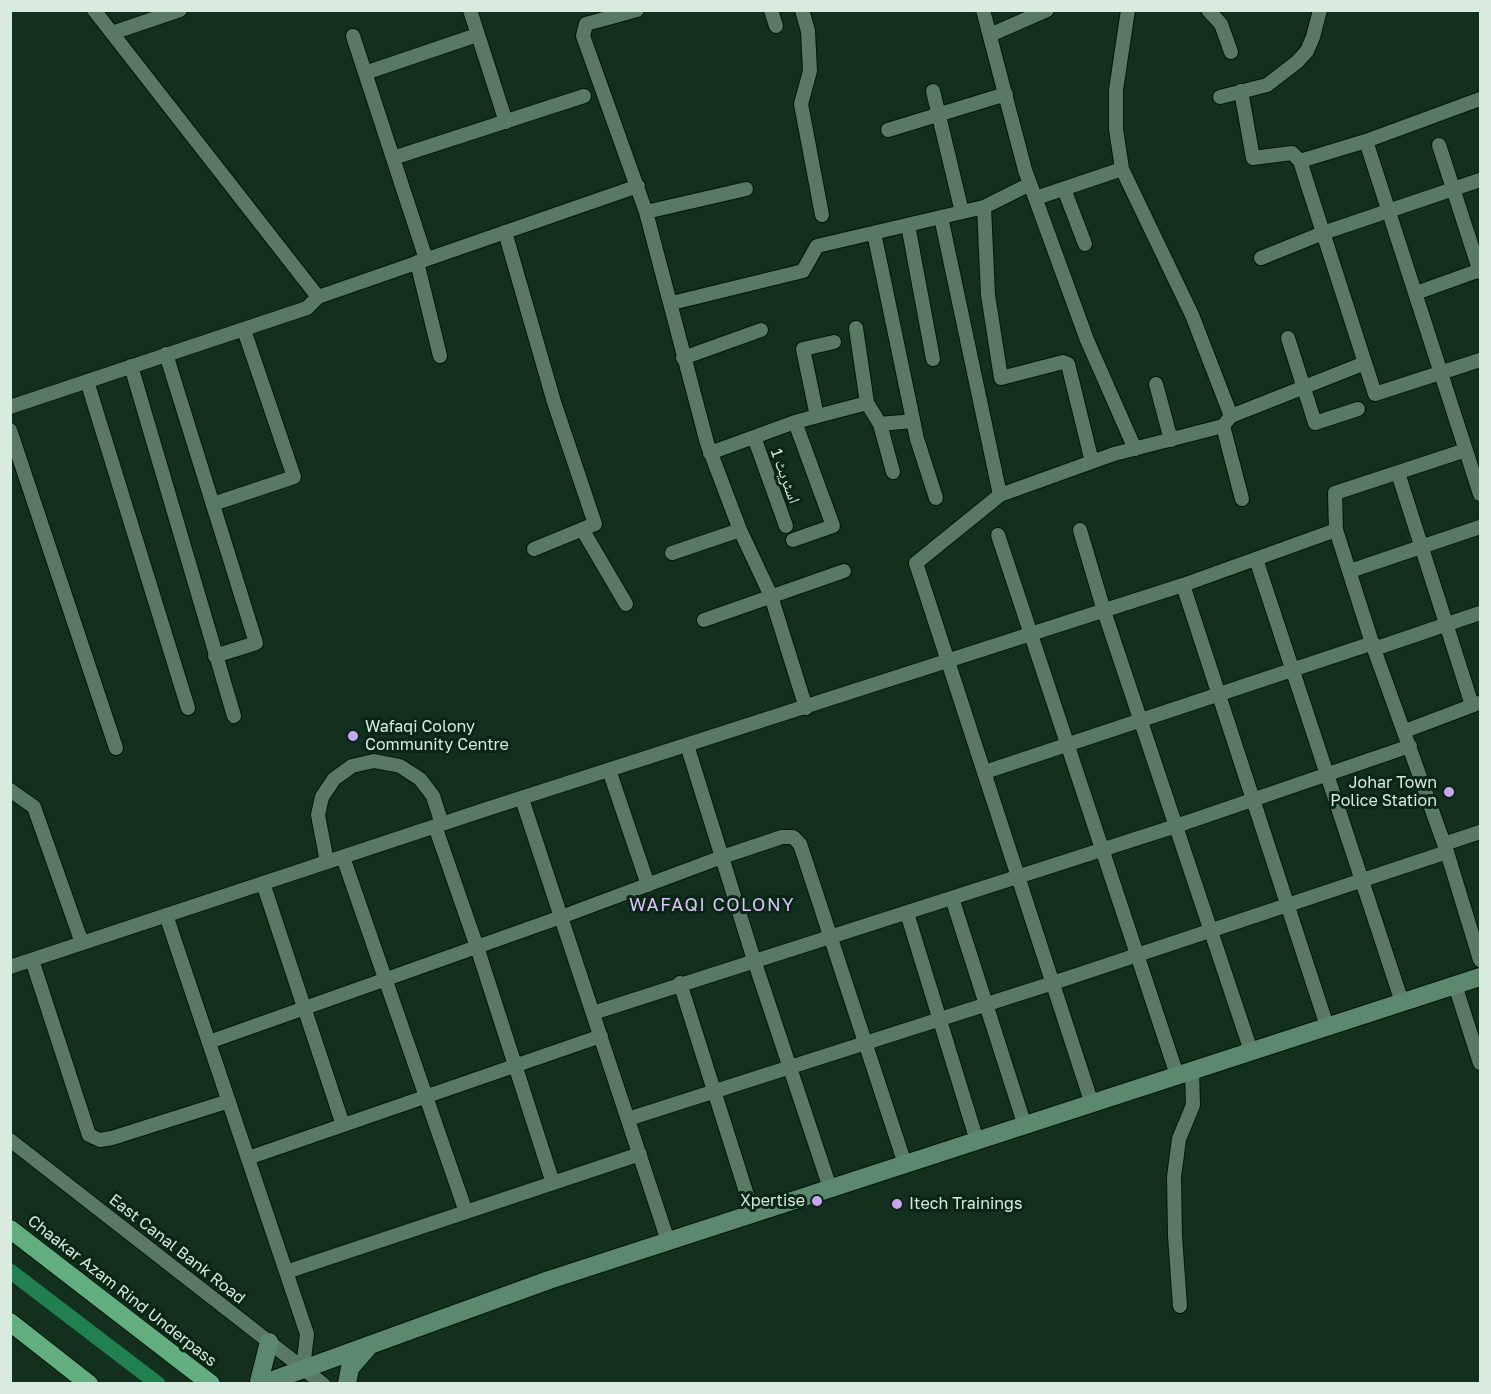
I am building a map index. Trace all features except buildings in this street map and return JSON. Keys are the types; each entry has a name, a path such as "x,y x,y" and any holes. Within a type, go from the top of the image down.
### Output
{"highway":[{"name":"Chaakar Azam Rind Underpass","path":"10,1229 211,1383"},
{"path":"15,1326 89,1383"}],"street":[{"path":"94,10 318,297"},
{"path":"112,33 180,10"},
{"path":"470,10 506,122"},
{"path":"771,10 776,26"},
{"path":"802,10 808,31 810,71 801,104 822,215"},
{"path":"983,10 1030,184 1087,340 1135,449"},
{"path":"990,34 1047,10"},
{"path":"1128,10 1116,90 1116,129 1122,169 1192,315 1227,421 1242,499"},
{"path":"1208,10 1221,24 1231,52"},
{"path":"1220,97 1267,85 1297,62 1307,51 1320,10"},
{"path":"630,11 586,24 583,36 646,212 710,453 740,530 771,596 806,708"},
{"path":"365,73 477,35"},
{"path":"353,36 393,158 422,260 440,356"},
{"path":"933,91 962,213"},
{"path":"1240,92 1253,159 1292,153 1300,161 1375,394 1480,360"},
{"path":"888,130 1006,94"},
{"path":"393,158 584,96"},
{"path":"1300,161 1366,141 1480,99"},
{"path":"1366,141 1480,494"},
{"path":"1416,293 1480,270 1439,145"},
{"path":"1036,198 1122,169"},
{"path":"1261,258 1323,233 1480,180"},
{"path":"672,303 802,271 817,246 984,207 1030,184"},
{"path":"10,407 308,308 318,297 638,186"},
{"path":"646,212 746,189"},
{"path":"1064,189 1085,244"},
{"path":"984,207 988,295 1001,378 1063,362 1068,364 1092,462"},
{"path":"941,218 1000,495"},
{"path":"908,225 933,359"},
{"path":"505,232 554,402 595,524 534,549"},
{"path":"874,233 913,421 936,498"},
{"path":"856,328 867,403 880,424 893,472"},
{"path":"213,504 294,477 244,330"},
{"path":"683,358 761,330"},
{"path":"1288,338 1315,423 1358,409"},
{"path":"817,416 803,349 834,342"},
{"path":"166,354 256,643 214,656"},
{"path":"1092,1104 1020,876 916,562 1000,495 1092,462 1171,440 1227,421 1303,387 1365,363"},
{"path":"131,366 214,656 234,716"},
{"path":"87,381 188,708"},
{"path":"1156,384 1171,440"},
{"path":"710,453 795,422 867,403"},
{"path":"880,424 913,421"},
{"path":"793,540 833,526 795,422"},
{"path":"10,430 116,748"},
{"name":"اسٹریٹ 1","path":"754,437 786,526"},
{"path":"1466,450 1335,493 1336,530 1373,646 1445,848 1480,960"},
{"path":"1398,473 1446,625 1476,704 1405,731"},
{"path":"1350,571 1480,527"},
{"path":"582,529 626,604"},
{"path":"672,553 740,530"},
{"path":"1080,530 1104,611 1251,1051"},
{"path":"10,967 439,825 1183,585 1336,530"},
{"path":"998,535 1137,954 1185,1073 1193,1105 1179,1139 1174,1177 1180,1306"},
{"path":"1256,559 1402,1002"},
{"path":"704,620 844,571"},
{"path":"1183,585 1216,695 1327,1026"},
{"path":"985,772 1293,670 1480,613"},
{"path":"687,745 754,960 830,1188"},
{"path":"593,1012 1176,826 1328,776 1410,746"},
{"path":"327,862 318,815 322,797 334,779 352,765 374,761 400,766 420,779 433,796 439,825 553,1183"},
{"path":"609,770 648,885"},
{"path":"10,790 34,807 82,943"},
{"path":"522,799 669,1241"},
{"path":"628,1119 1211,930 1362,879 1445,848 1480,832"},
{"path":"209,1042 561,917 722,856 782,837 793,837 800,844 905,1164"},
{"path":"343,857 383,979 466,1212"},
{"path":"263,884 343,1125"},
{"path":"952,898 1025,1126"},
{"path":"907,913 977,1141"},
{"path":"166,915 307,1334 303,1368"},
{"path":"32,960 89,1135 100,1140 112,1138 229,1101"},
{"path":"269,1342 265,1382 549,1280 1480,976"},
{"path":"680,983 753,1214"},
{"path":"1455,985 1480,1063"},
{"path":"248,1158 600,1036"},
{"name":"East Canal Bank Road","path":"10,1140 322,1383"},
{"path":"286,1272 640,1154"},
{"path":"347,1383 350,1368 370,1344"}],"waterway":[{"path":"10,1271 158,1384"}],"place":[{"name":"Wafaqi Colony Community Centre","path":"353,736"},
{"name":"Johar Town Police Station","path":"1449,792"},
{"name":"Xpertise","path":"817,1201"},
{"name":"Itech Trainings","path":"897,1204"}],"district":[{"name":"WAFAQI COLONY","path":"712,905"}]}
